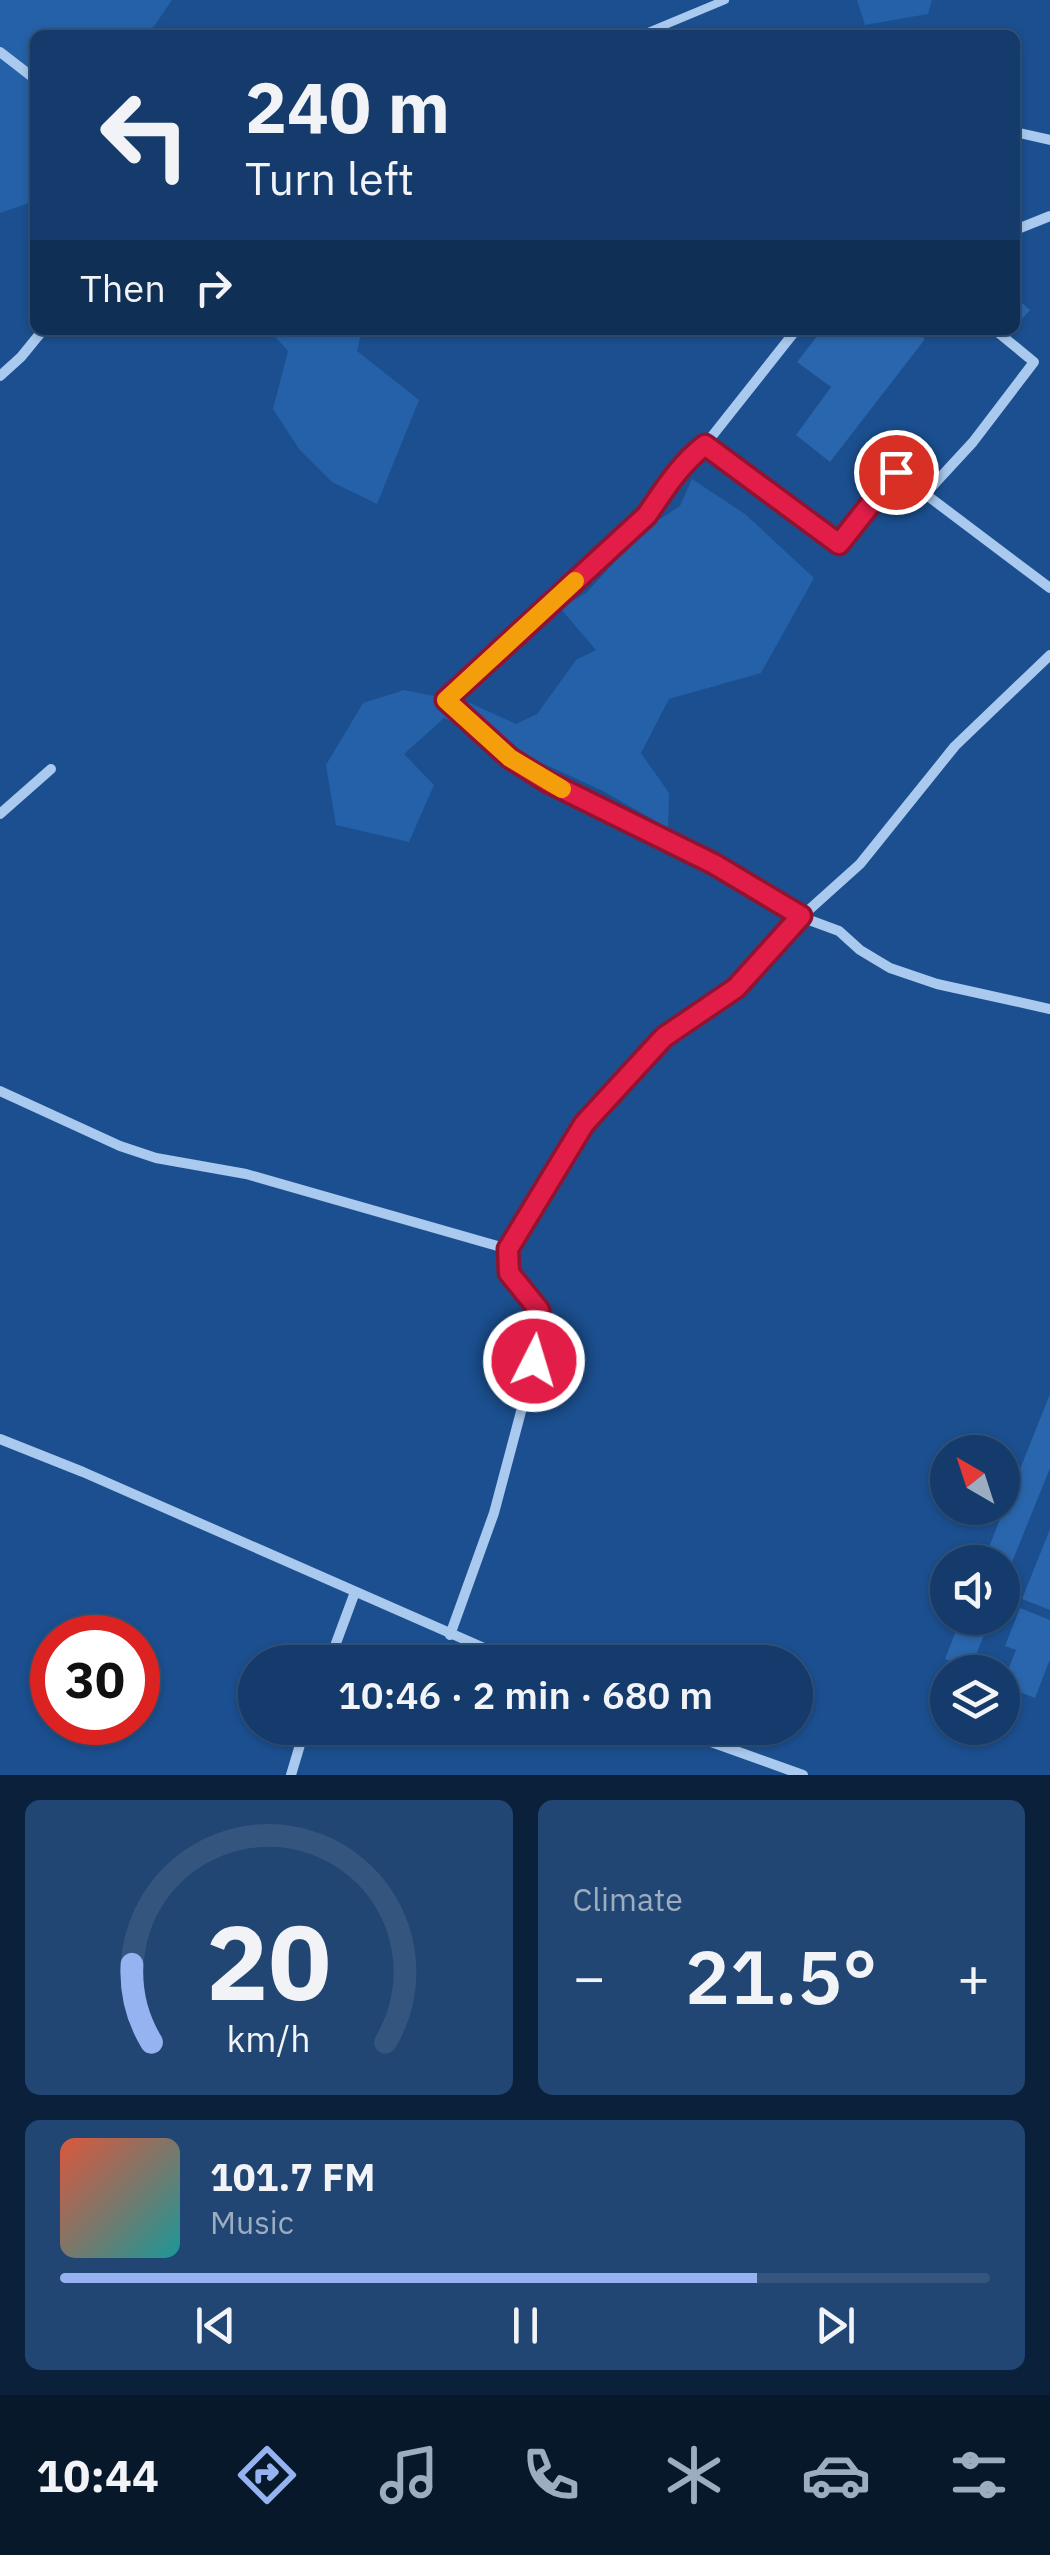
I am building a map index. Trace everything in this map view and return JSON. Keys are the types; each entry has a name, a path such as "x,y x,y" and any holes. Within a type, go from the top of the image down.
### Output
{"street":[{"path":"0,52 30,76"},
{"path":"1020,133 1050,140"},
{"path":"1020,228 1050,216"},
{"path":"0,376 39,335"},
{"path":"792,335 705,445 669,482 647,515 446,700 510,758 548,782 714,864 801,916 839,931 860,950 890,968 937,984 1050,1009"},
{"path":"924,494 972,442 1034,362 1001,335"},
{"path":"705,445 839,544 896,472 1050,588"},
{"path":"450,1635 494,1513 543,1329 539,1310 509,1273 508,1249 584,1124 664,1037 736,988 801,916 860,864 956,746 1050,654"},
{"path":"0,814 51,769"},
{"path":"0,1092 156,1158 246,1174 508,1249"},
{"path":"0,1439 474,1645"},
{"path":"335,1645 355,1592"},
{"path":"291,1775 300,1745"},
{"path":"719,1745 803,1775"}],"lane":[{"path":"653,30 725,0"}],"shaded area":[{"path":"0,0 172,0 151,30 30,30 30,203 0,213"},
{"path":"857,0 932,0 928,14 865,25"},
{"path":"274,335 361,335 357,351 419,400 377,504 332,482 299,449 273,409 288,351"},
{"path":"692,479 745,514 814,578 761,673 669,699 641,753 669,793 668,828 603,791 444,718 404,754 434,785 409,842 336,825 326,765 363,703 404,690 470,703 516,724 537,714 576,660 596,650 560,608 586,593 646,528 680,506"}],"building":[{"path":"1020,301 1030,310 1020,321"},
{"path":"818,335 920,335 925,339 830,462 796,435 831,387 797,362"},
{"path":"1050,1394 1050,1468 1019,1545 990,1545 998,1525 1020,1525 1020,1469"},
{"path":"1050,1529 1050,1610 1022,1599"},
{"path":"1020,1608 1050,1620 1050,1659 1035,1698 1020,1692 1020,1655 1014,1655 1016,1650 1005,1646 1009,1635 1020,1635"},
{"path":"954,1635 984,1635 976,1655 947,1655"}],"slow traffic":[{"path":"562,789 510,758 446,700 575,581"}],"route":[{"path":"534,1361 543,1329 539,1310 509,1273 508,1249 584,1124 664,1037 736,988 801,916 714,864 548,782 510,758 446,700 647,515 669,482 705,445 839,544 896,472"}]}
